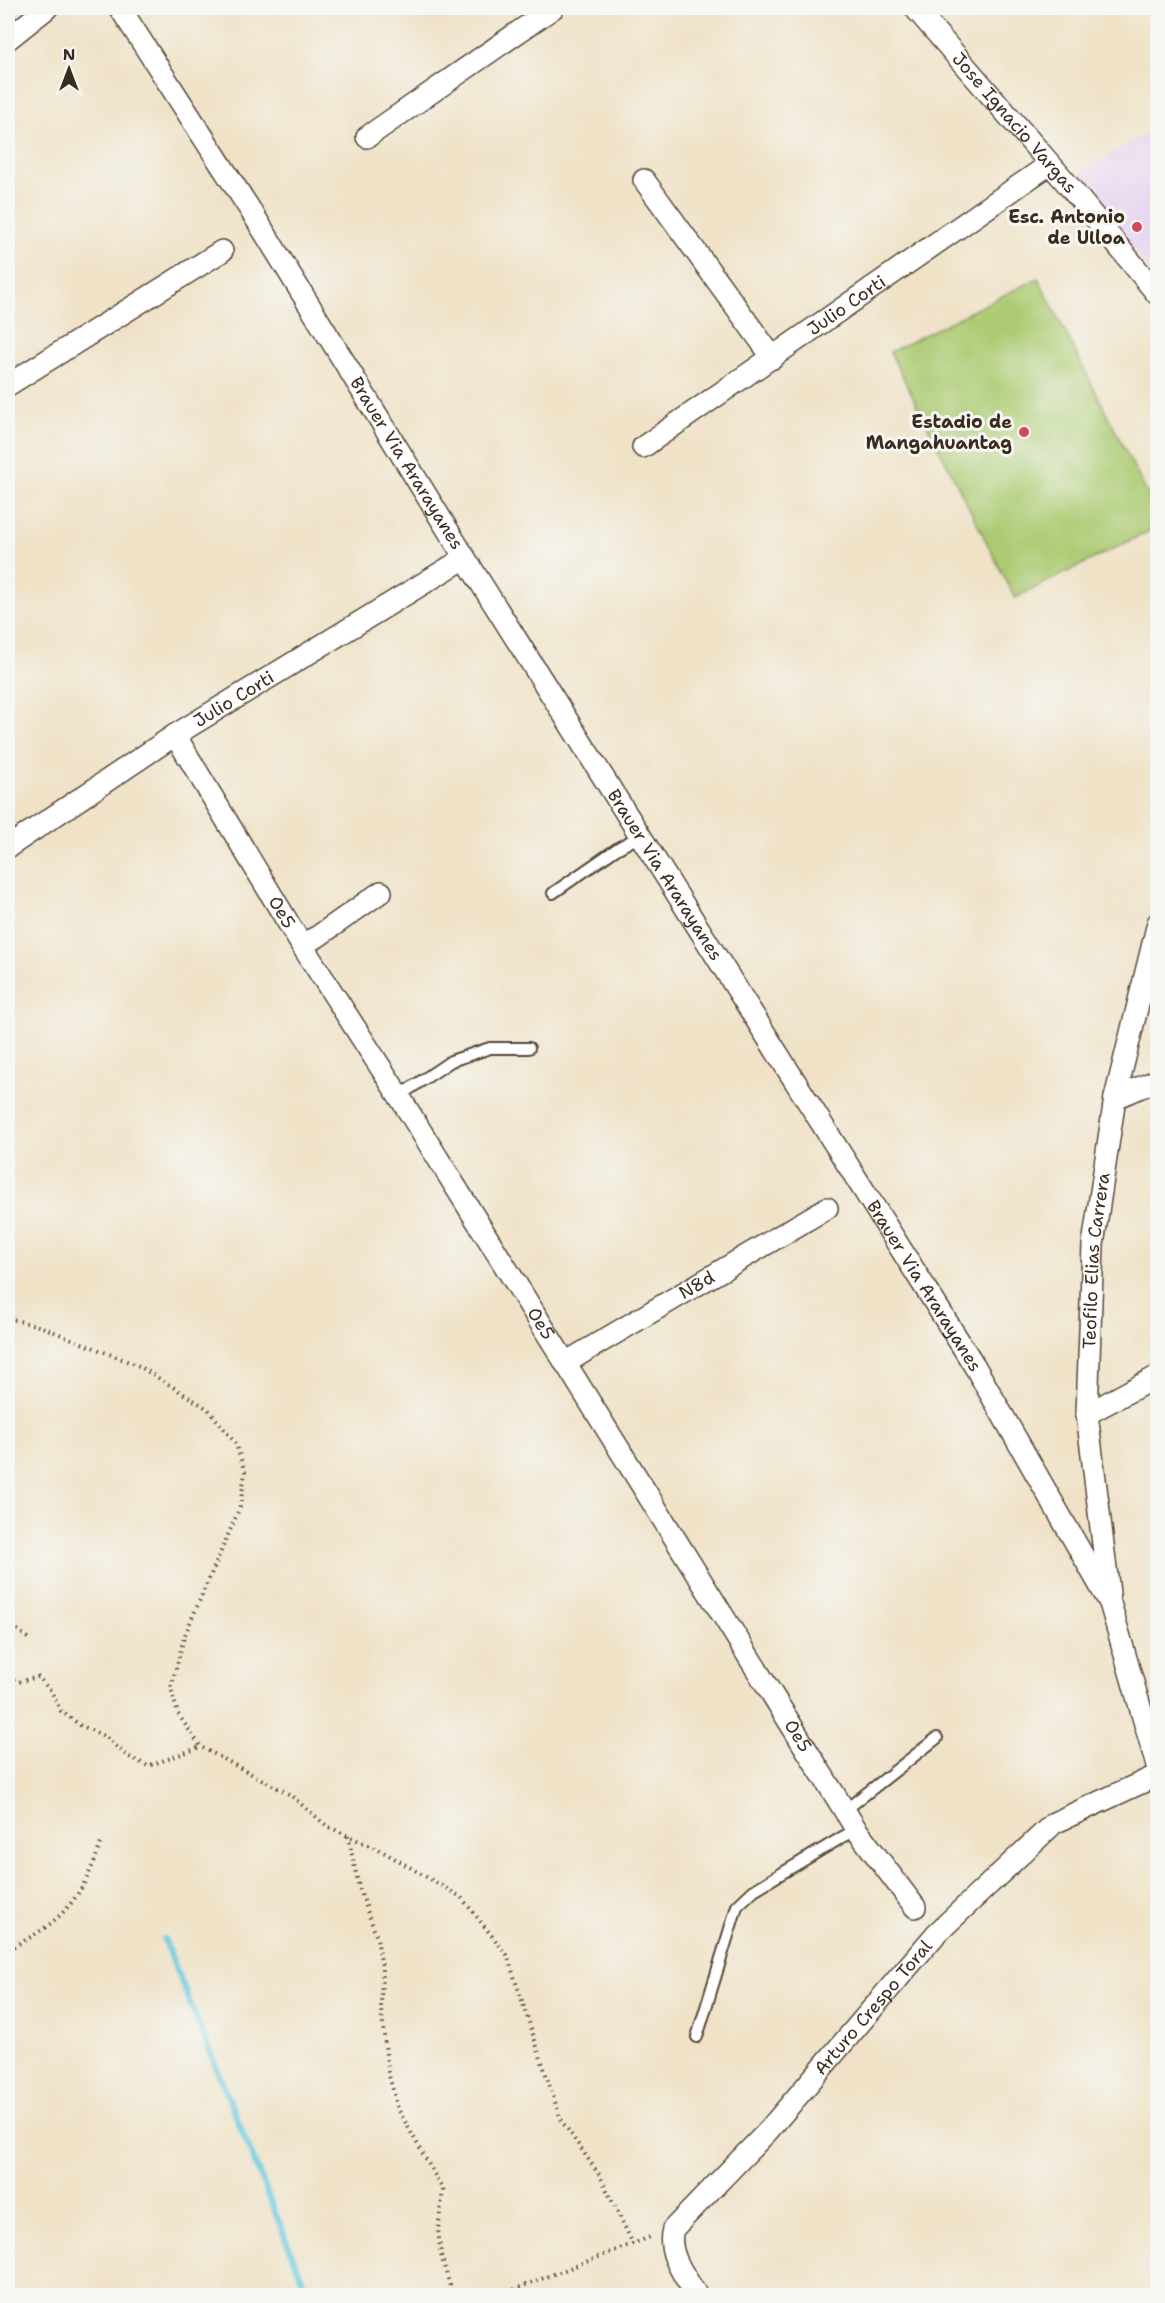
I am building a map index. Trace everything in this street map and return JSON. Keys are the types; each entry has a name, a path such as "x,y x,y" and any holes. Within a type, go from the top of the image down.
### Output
{"street":[{"path":"8,39 47,8"},
{"name":"Brauer Via Ararayanes","path":"120,8 258,222 465,558 974,1365 1110,1603 1157,1765"},
{"path":"367,137 553,8"},
{"name":"Jose Ignacio Vargas","path":"915,8 1050,164 1158,295"},
{"name":"Julio Corti","path":"643,447 1050,164"},
{"path":"645,180 773,358"},
{"path":"8,385 222,251"},
{"name":"Julio Corti","path":"8,847 175,735 465,558"},
{"name":"Oe5","path":"175,735 301,944 399,1096 844,1811 915,1907"},
{"path":"301,944 317,937 381,892"},
{"name":"Teofilo Elias Carrera","path":"1110,1603 1087,1414 1093,1245 1115,1098 1158,923"},
{"path":"1115,1098 1158,1080"},
{"name":"N8d","path":"565,1363 827,1208"},
{"path":"1087,1414 1158,1376"},
{"name":"Arturo Crespo Toral","path":"673,2229 767,2132 936,1934 1054,1823 1157,1765"},
{"path":"673,2229 671,2246 679,2266 697,2295"}],"lane":[{"path":"553,893 618,848 640,836"},
{"path":"399,1096 451,1061 490,1048 529,1048"},
{"path":"844,1811 938,1738"},
{"path":"697,2037 737,1906 754,1890 856,1829"}],"path":[{"path":"8,1318 42,1327 139,1366 208,1409 236,1444 245,1472 240,1507 184,1636 171,1688 178,1714 201,1747 289,1794 327,1826 385,1853 461,1897 507,1955 561,2120 600,2175 633,2244"},
{"path":"8,1622 30,1640"},
{"path":"8,1678 18,1682 38,1677 51,1690 61,1711 80,1725 106,1737 127,1756 148,1766 201,1747"},
{"path":"348,1836 359,1887 377,1938 381,1957 381,2008 388,2072 398,2109 443,2190 438,2230 441,2255 453,2295"},
{"path":"8,1949 49,1925 82,1892 100,1843"},
{"path":"497,2295 673,2229"}],"shaded area":[{"name":"Esc. Antonio de Ulloa","path":"1157,127 1157,278 1076,175"}],"green space":[{"name":"Estadio de Mangahuantag","path":"1038,278 1157,513 1157,527 1015,598 890,352"}],"waterway":[{"path":"164,1939 309,2296"}],"place":[{"name":"Esc. Antonio de Ulloa","path":"1137,227"},
{"name":"Estadio de Mangahuantag","path":"1024,432"}]}
